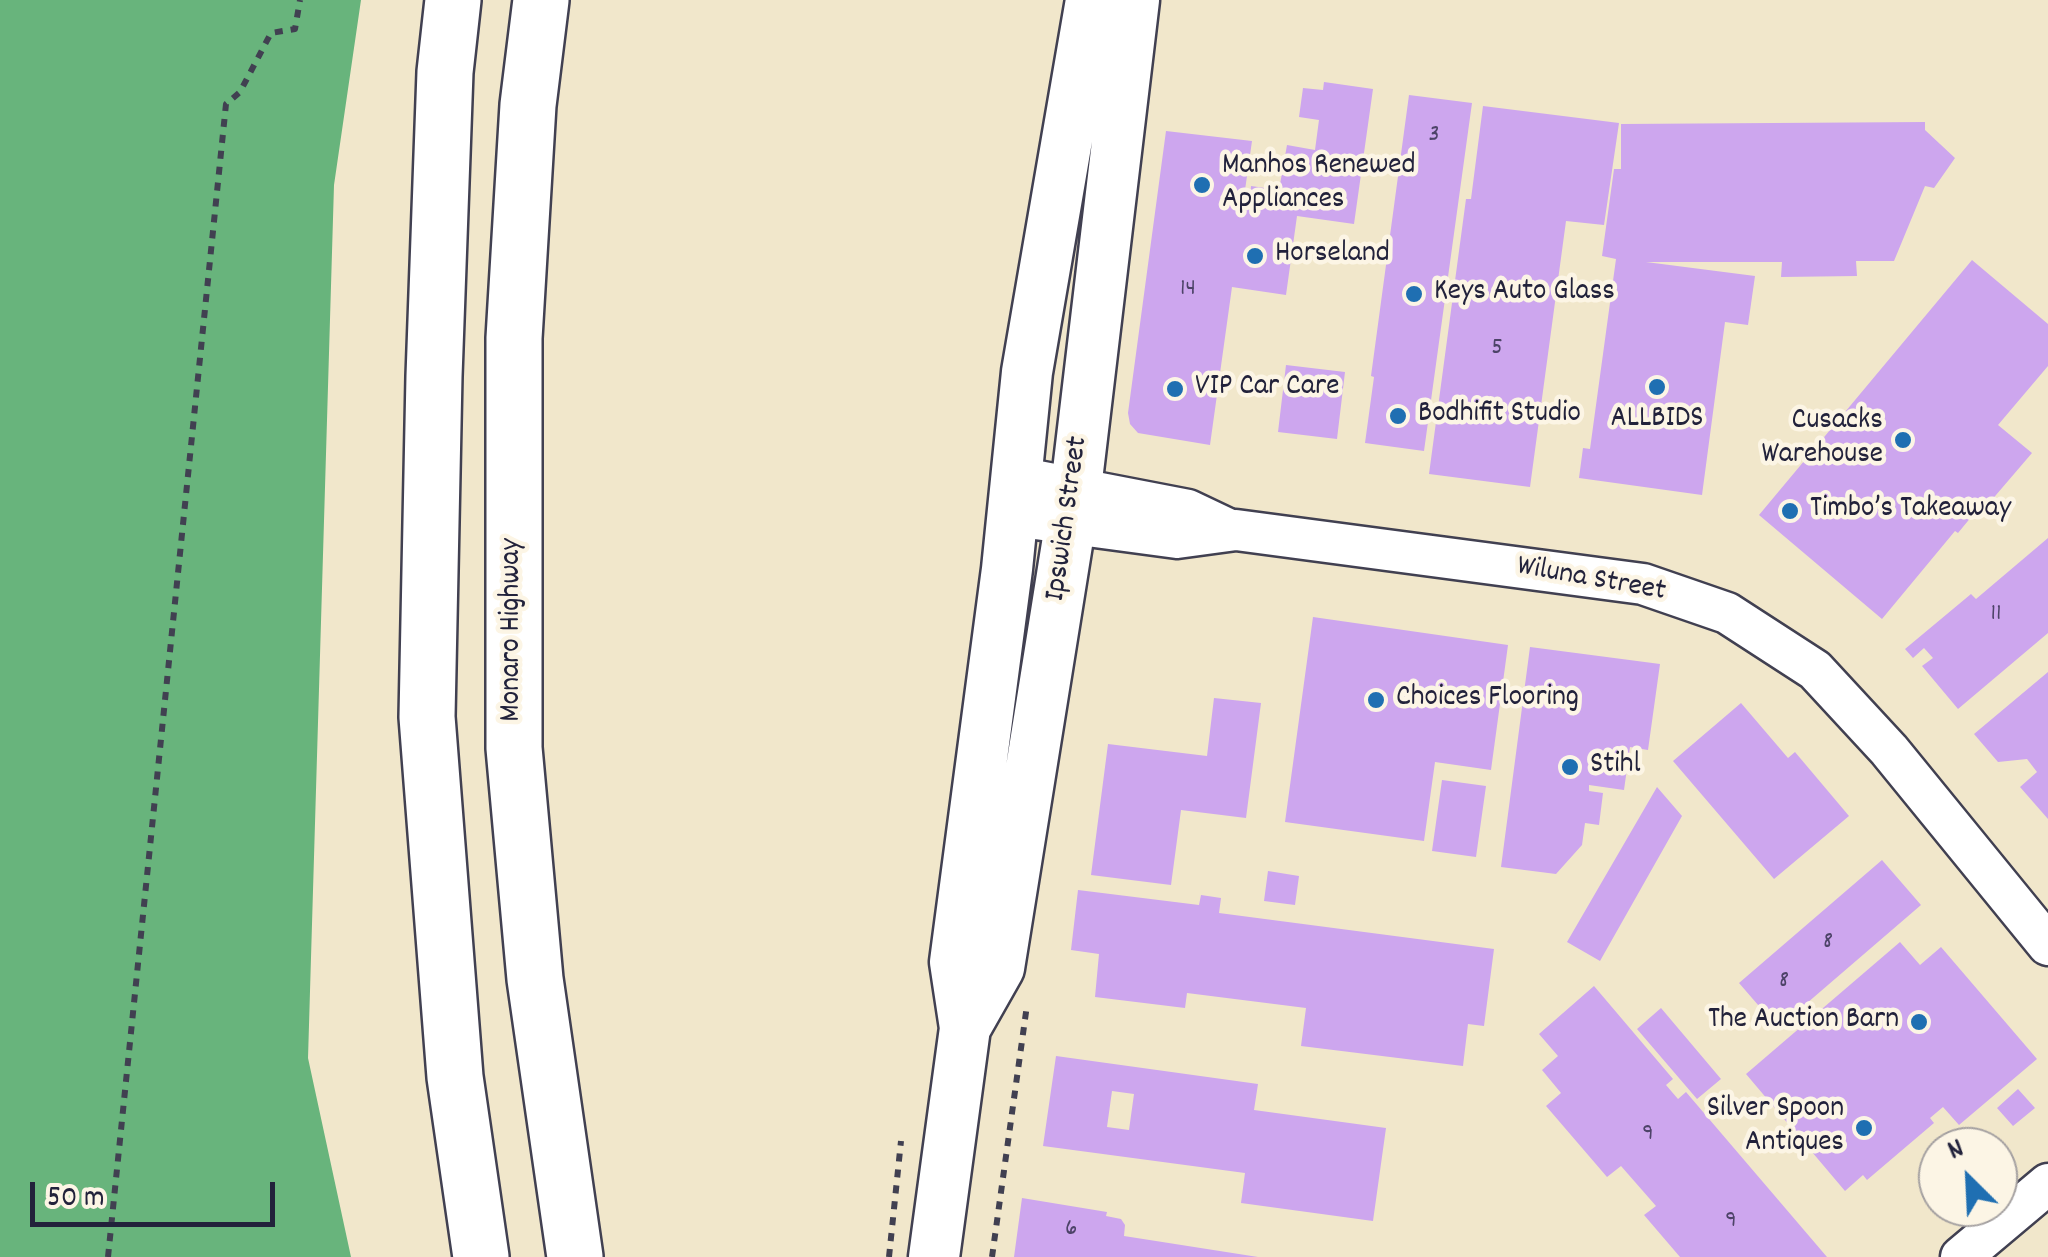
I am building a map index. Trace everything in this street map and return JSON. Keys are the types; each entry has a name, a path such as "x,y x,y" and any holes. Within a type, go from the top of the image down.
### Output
{"highway":[{"path":"453,0 445,72 437,281 427,716 455,1077 482,1257"},
{"name":"Monaro Highway","path":"540,0 528,105 514,338 514,748 535,979 576,1257"}],"main road":[{"name":"Ipswich Street","path":"934,1257 965,1028 955,962 1015,496 1027,372 1112,4"},
{"name":"Ipswich Street","path":"965,1028 999,968 1073,505 1112,4"}],"street":[{"name":"Wiluna Street","path":"1015,496 1073,505 1188,510 1228,530 1643,584 1727,613 1815,670 1889,750 2048,945"},
{"path":"1961,1257 2048,1184"}],"path":[{"path":"108,1257 226,104 240,92 271,33 295,29 300,0"},
{"path":"889,1257 901,1141"}],"green space":[{"path":"0,0 361,0 334,185 308,1058 351,1257 0,1257"}],"building":[{"path":"1324,82 1373,89 1354,224 1297,216 1286,295 1232,287 1210,445 1138,433 1130,424 1128,413 1166,131 1252,141 1244,197 1250,198 1251,186 1279,190 1287,145 1315,150 1319,120 1299,117 1303,88 1323,90"},
{"path":"1409,95 1472,103 1424,451 1365,443"},
{"path":"1483,106 1619,123 1604,225 1566,221 1530,487 1429,474 1466,199 1471,199"},
{"path":"1925,122 1925,130 1955,158 1934,188 1925,186 1894,261 1856,261 1857,276 1781,277 1782,262 1646,262 1755,276 1748,325 1725,322 1702,495 1579,478 1583,448 1590,449 1616,259 1602,256 1614,169 1621,169 1621,124"},
{"name":"Cusacks Warehouse","path":"1972,260 2048,324 2048,366 1998,425 2032,453 1990,502 1986,499 1958,533 1955,531 1882,619 1759,515"},
{"path":"1286,365 1345,372 1337,439 1278,432"},
{"path":"2048,538 2048,633 1958,709 1922,666 1933,658 1924,648 1913,658 1905,649 1971,594 1976,599"},
{"name":"Choices Flooring","path":"1313,617 1508,645 1491,770 1435,762 1424,841 1285,822"},
{"name":"Stihl","path":"1530,647 1660,664 1648,750 1630,747 1624,790 1589,785 1589,791 1603,793 1599,825 1585,823 1582,845 1556,874 1501,867"},
{"path":"2048,672 2048,819 2020,787 2037,772 2027,759 1998,762 1974,734"},
{"path":"1214,698 1261,703 1246,818 1181,810 1171,885 1091,875 1108,744 1207,756"},
{"path":"1741,703 1788,758 1795,752 1849,816 1774,879 1673,761"},
{"path":"1442,780 1486,786 1476,857 1432,851"},
{"path":"1657,787 1682,816 1600,961 1567,942"},
{"path":"1882,860 1921,905 1778,1028 1739,983"},
{"path":"1268,871 1299,876 1295,905 1264,901"},
{"path":"1078,890 1199,905 1201,895 1221,898 1219,913 1494,949 1484,1026 1468,1024 1463,1066 1301,1046 1306,1008 1187,993 1185,1008 1095,997 1099,954 1071,950"},
{"path":"1900,942 1920,965 1941,947 2037,1059 1959,1125 1943,1107 1930,1118 1934,1123 1918,1127 1918,1137 1867,1180 1863,1175 1845,1191 1746,1074"},
{"path":"1594,986 1673,1079 1666,1085 1678,1099 1686,1092 1827,1257 1680,1257 1644,1215 1656,1206 1621,1166 1607,1177 1546,1106 1561,1093 1542,1070 1558,1056 1539,1034"},
{"path":"1661,1008 1721,1079 1697,1099 1637,1029"},
{"path":"1056,1056 1258,1084 1254,1110 1386,1128 1373,1221 1241,1203 1245,1173 1043,1146","holes":["1112,1091 1134,1094 1129,1130 1107,1127"]},
{"path":"2018,1089 2035,1108 2013,1126 1997,1108"},
{"path":"1022,1198 1107,1212 1106,1216 1121,1219 1124,1236 1258,1257 1014,1257"}],"place":[{"name":"Manhos Renewed Appliances","path":"1202,185"},
{"name":"Horseland","path":"1255,256"},
{"name":"Keys Auto Glass","path":"1414,294"},
{"name":"ALLBIDS","path":"1657,387"},
{"name":"VIP Car Care","path":"1175,389"},
{"name":"Bodhifit Studio","path":"1398,416"},
{"name":"Cusacks Warehouse","path":"1903,440"},
{"name":"Timbo’s Takeaway","path":"1790,511"},
{"name":"Choices Flooring","path":"1376,700"},
{"name":"Stihl","path":"1570,767"},
{"name":"The Auction Barn","path":"1919,1022"},
{"name":"Silver Spoon Antiques","path":"1864,1128"}]}
